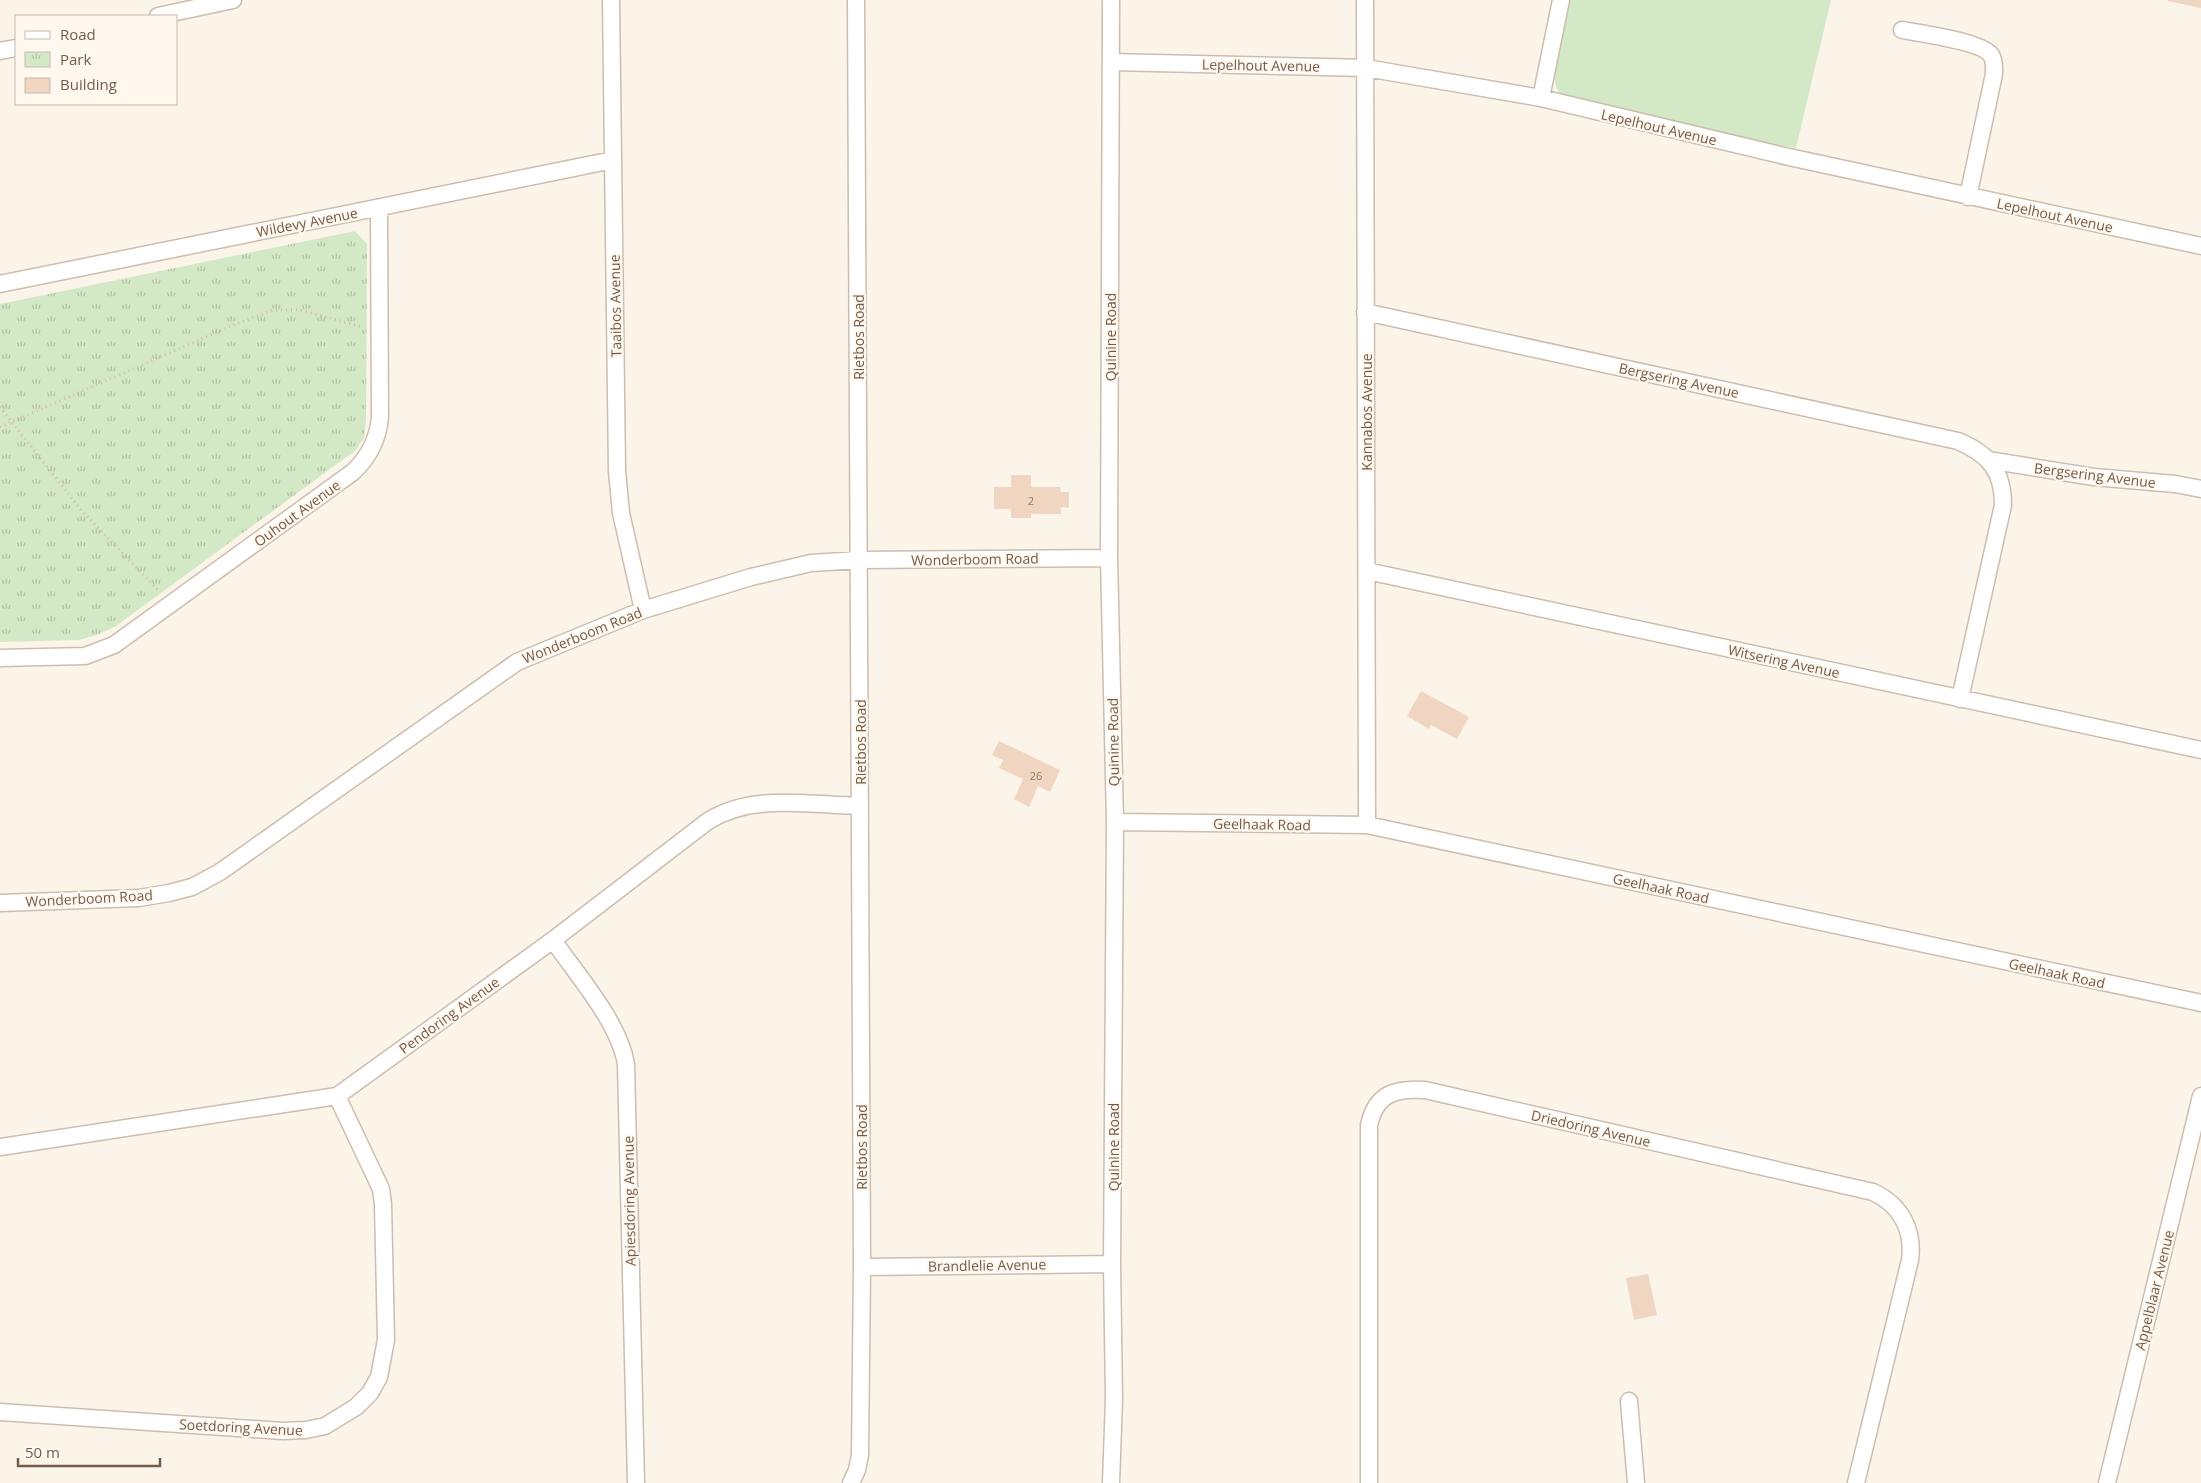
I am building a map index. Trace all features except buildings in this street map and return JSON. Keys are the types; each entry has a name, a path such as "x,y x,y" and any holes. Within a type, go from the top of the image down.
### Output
{"street":[{"path":"161,15 192,4 233,0"},
{"name":"Taaibos Avenue","path":"611,0 617,471 621,513 643,610"},
{"name":"Rietbos Road","path":"850,1483 857,1470 860,1455 862,1267 856,0"},
{"name":"Quinine Road","path":"1111,0 1109,558 1115,822 1112,1264 1114,1399 1111,1483"},
{"name":"Kannabos Avenue","path":"1365,0 1365,312 1368,572 1367,825"},
{"path":"1541,98 1561,0"},
{"path":"1902,30 1971,44 1990,54 1994,61 1994,74 1968,197"},
{"path":"0,51 15,48"},
{"name":"Lepelhout Avenue","path":"1111,62 1366,68 1541,98 1789,158 2201,246"},
{"name":"Wildevy Avenue","path":"0,284 613,160"},
{"name":"Ouhout Avenue","path":"0,658 74,657 94,654 114,645 352,472 363,462 374,444 379,427 379,208"},
{"name":"Bergsering Avenue","path":"1365,312 1958,441 1981,452 2000,478 2003,490 2003,504 1960,699"},
{"name":"Bergsering Avenue","path":"1988,460 2094,477 2175,484 2201,489"},
{"name":"Wonderboom Road","path":"0,903 139,898 192,887 220,872 517,662 643,610 791,566 859,560 1109,558"},
{"name":"Witsering Avenue","path":"1368,572 2201,750"},
{"name":"Pendoring Avenue","path":"0,1147 337,1096 553,940 722,812 760,803 860,806"},
{"name":"Geelhaak Road","path":"1115,822 1367,825 2201,1004"},
{"name":"Apiesdoring Avenue","path":"553,940 610,1022 624,1050 626,1064 636,1483"},
{"name":"Driedoring Avenue","path":"1369,1483 1369,1125 1371,1114 1382,1098 1397,1091 1413,1089 1425,1090 1873,1192 1891,1202 1907,1225 1911,1241 1910,1260 1856,1483"},
{"name":"Soetdoring Avenue","path":"0,1412 283,1431 306,1430 325,1426 356,1407 370,1393 379,1377 386,1340 383,1204 381,1188 337,1096"},
{"name":"Appelblaar Avenue","path":"2107,1483 2201,1096"},
{"name":"Brandlelie Avenue","path":"862,1267 1112,1264"},
{"path":"1629,1401 1636,1483"}],"path":[{"path":"0,427 13,423 227,328 274,310 300,310 380,332"},
{"path":"0,406 82,511 171,604"}],"green space":[{"path":"1570,0 1831,0 1796,148 1573,101 1564,96 1557,89 1555,70 1556,58"},
{"path":"355,231 367,244 366,420 364,438 356,450 116,626 97,635 79,640 0,642 0,304"}]}
